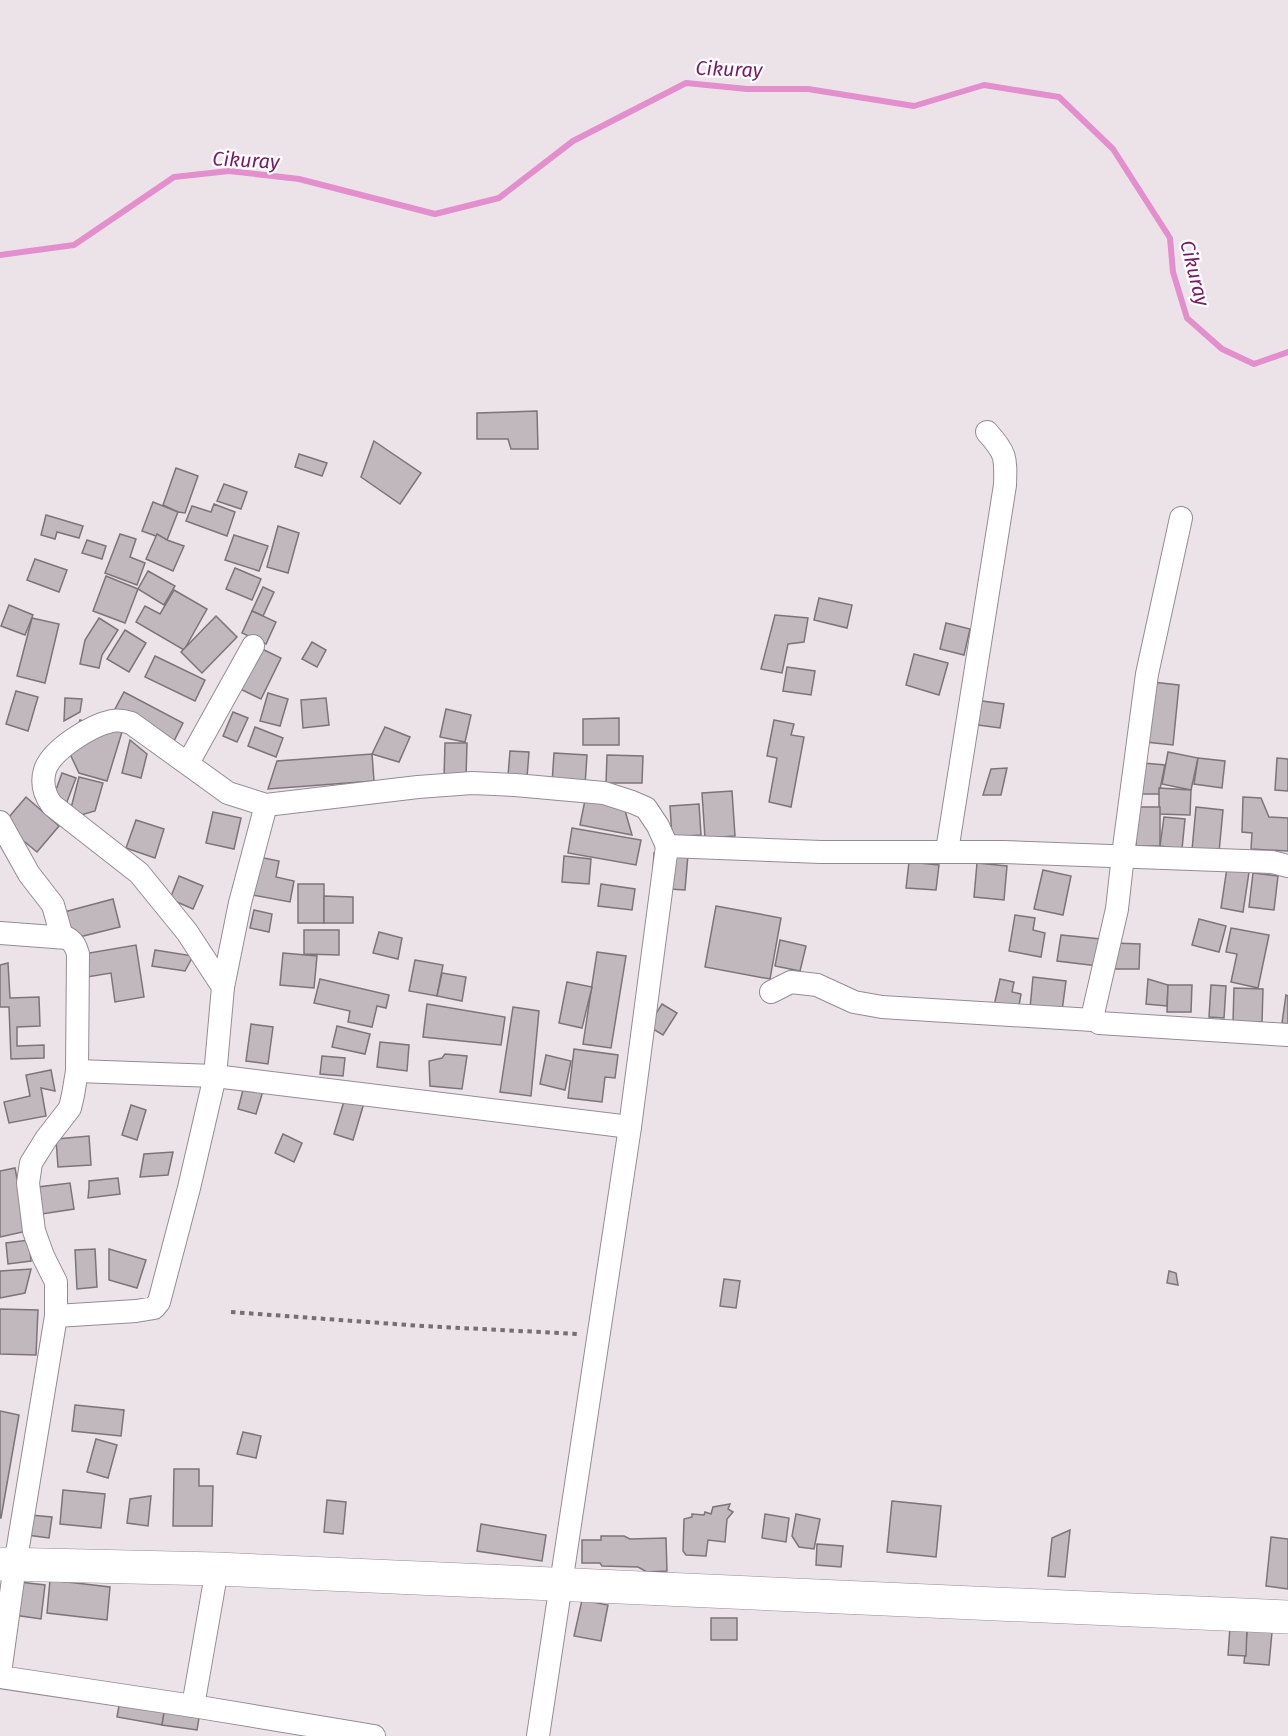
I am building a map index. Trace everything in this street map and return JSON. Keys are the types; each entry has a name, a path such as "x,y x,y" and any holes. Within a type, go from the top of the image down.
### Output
{"main road":[{"path":"8,1564 217,1569 1288,1617"}],"street":[{"path":"946,851 1005,485 1006,462 1002,450 987,432"},
{"path":"1094,1020 1093,1014 1117,909 1147,674 1181,518"},
{"path":"188,763 253,646"},
{"path":"223,987 187,932 139,873 52,805 46,796 43,786 48,763 64,746 87,731 113,721 136,725 228,793 266,806 417,787 472,783 604,793 646,808 667,846 630,1127 538,1736"},
{"path":"56,1316 136,1311 154,1308 159,1302 215,1076 223,987 240,903 266,806"},
{"path":"0,822 29,874 53,905 62,937"},
{"path":"667,846 821,852 946,851 1123,855 1272,862 1288,866"},
{"path":"0,933 62,937 71,940 78,954 77,1071 70,1108 31,1163 28,1183 34,1231 56,1282 56,1316 8,1564 0,1675 374,1736"},
{"path":"771,992 791,982 817,985 854,1002 882,1007 1288,1035"},
{"path":"77,1071 215,1076 630,1127"},
{"path":"193,1706 217,1569"}],"path":[{"path":"231,1312 434,1326 598,1334"}],"building":[{"path":"537,411 538,449 511,449 508,439 477,439 477,413"},
{"path":"374,441 421,473 400,504 361,477"},
{"path":"299,454 327,463 322,476 295,467"},
{"path":"176,468 198,476 185,513 163,505"},
{"path":"224,484 247,492 241,509 217,501"},
{"path":"153,502 178,512 167,540 142,531"},
{"path":"214,504 235,512 227,536 186,521 192,506 211,512"},
{"path":"46,515 83,526 79,538 57,532 55,539 41,535"},
{"path":"278,526 299,533 288,573 267,567"},
{"path":"120,534 136,539 130,557 145,563 137,585 105,573"},
{"path":"157,534 184,546 173,571 146,559"},
{"path":"234,535 268,546 259,571 225,560"},
{"path":"87,540 106,546 102,559 82,553"},
{"path":"35,559 67,570 59,592 27,580"},
{"path":"235,568 261,579 252,600 226,589"},
{"path":"148,571 175,586 164,605 138,589"},
{"path":"106,576 138,589 125,623 93,611"},
{"path":"263,587 274,592 263,616 252,611"},
{"path":"174,590 207,609 184,650 136,622 145,606 160,614"},
{"path":"819,598 852,605 847,628 814,620"},
{"path":"9,605 33,615 25,635 1,626"},
{"path":"252,611 276,622 266,644 242,633"},
{"path":"775,615 808,618 804,642 788,644 782,673 761,669"},
{"path":"216,616 237,637 202,673 181,652"},
{"path":"32,618 59,624 45,683 17,676"},
{"path":"99,618 118,630 102,655 99,668 80,664 85,640"},
{"path":"946,623 970,629 964,655 940,649"},
{"path":"125,630 146,643 129,672 107,659"},
{"path":"312,642 326,650 317,667 302,659"},
{"path":"260,648 281,658 261,699 240,689"},
{"path":"914,654 948,663 939,695 906,685"},
{"path":"155,656 205,680 195,701 145,677"},
{"path":"787,667 815,671 811,695 783,691"},
{"path":"1152,682 1179,685 1173,745 1146,742"},
{"path":"16,691 38,697 28,731 6,724"},
{"path":"124,692 183,723 173,743 114,711"},
{"path":"268,693 288,699 280,726 260,721"},
{"path":"65,698 82,699 80,712 64,721"},
{"path":"326,698 329,725 303,728 301,700"},
{"path":"975,700 1004,704 1000,728 971,724"},
{"path":"446,709 471,715 465,742 440,737"},
{"path":"233,712 248,718 237,742 223,736"},
{"path":"619,718 619,745 583,745 583,719"},
{"path":"80,720 122,732 107,781 79,773 70,754"},
{"path":"774,720 794,724 791,735 804,737 791,807 769,802 777,758 767,756"},
{"path":"255,727 283,738 276,757 248,746"},
{"path":"385,727 410,737 399,762 372,754"},
{"path":"130,740 147,754 141,778 122,773"},
{"path":"445,743 467,743 466,778 444,778"},
{"path":"510,751 529,752 527,777 508,776"},
{"path":"1168,752 1198,758 1191,790 1162,784"},
{"path":"554,753 587,755 585,785 552,783"},
{"path":"372,754 374,781 268,789 277,761"},
{"path":"607,755 643,756 642,783 606,783"},
{"path":"1198,758 1225,761 1222,788 1194,784"},
{"path":"1277,758 1288,759 1288,791 1275,790"},
{"path":"1143,763 1165,765 1159,794 1142,794"},
{"path":"1007,768 1001,795 983,795 991,769"},
{"path":"62,773 76,778 65,807 52,801"},
{"path":"79,777 103,783 95,811 81,815 70,812"},
{"path":"1159,788 1191,790 1190,815 1159,814"},
{"path":"732,791 735,836 705,838 702,793"},
{"path":"26,797 59,826 37,852 3,824"},
{"path":"1243,797 1261,798 1269,817 1288,818 1288,851 1251,849 1252,833 1242,832"},
{"path":"585,800 624,807 632,835 580,825"},
{"path":"699,804 701,835 672,837 670,806"},
{"path":"1136,807 1160,807 1160,846 1136,846"},
{"path":"1196,807 1223,810 1219,852 1192,850"},
{"path":"213,812 241,818 234,849 206,843"},
{"path":"1164,817 1185,819 1182,849 1160,846"},
{"path":"136,820 164,829 155,858 126,848"},
{"path":"572,828 641,840 636,865 568,853"},
{"path":"654,853 688,855 685,890 652,888"},
{"path":"254,856 279,861 276,877 294,881 290,902 247,894"},
{"path":"564,856 591,859 589,884 562,882"},
{"path":"909,862 939,865 936,890 906,888"},
{"path":"977,863 1007,866 1004,900 974,897"},
{"path":"1227,868 1249,872 1243,912 1221,908"},
{"path":"1043,870 1071,876 1063,915 1034,909"},
{"path":"1253,873 1278,876 1274,910 1249,907"},
{"path":"179,876 203,886 193,909 170,899"},
{"path":"298,884 324,884 324,923 298,923"},
{"path":"601,884 635,889 632,910 598,906"},
{"path":"324,896 353,897 353,923 324,923"},
{"path":"113,899 120,927 71,939 64,912"},
{"path":"716,906 781,918 770,979 705,967"},
{"path":"254,910 272,914 269,932 250,928"},
{"path":"1015,915 1035,918 1033,930 1045,933 1041,957 1009,951"},
{"path":"1199,919 1226,926 1219,952 1192,945"},
{"path":"1231,928 1269,935 1258,988 1231,982 1237,954 1226,952"},
{"path":"304,930 339,930 339,955 304,954"},
{"path":"379,932 402,938 398,959 373,953"},
{"path":"1061,935 1101,939 1098,966 1057,961"},
{"path":"780,940 806,946 800,971 775,966"},
{"path":"1114,943 1140,944 1139,969 1113,969"},
{"path":"136,945 144,997 115,1002 111,973 87,977 83,954"},
{"path":"155,950 193,956 185,971 152,966"},
{"path":"597,952 626,956 611,1048 583,1044"},
{"path":"283,953 317,956 314,988 280,985"},
{"path":"415,960 443,965 437,996 409,991"},
{"path":"8,963 10,998 39,997 40,1026 17,1027 17,1046 44,1045 44,1058 11,1059 9,1007 0,1007 0,965"},
{"path":"442,973 466,977 462,1001 437,996"},
{"path":"1033,977 1066,981 1062,1011 1030,1008"},
{"path":"320,979 389,995 386,1008 377,1006 372,1027 348,1022 350,1011 314,1003"},
{"path":"1000,979 1014,982 1012,992 1021,994 1018,1011 994,1006"},
{"path":"1148,979 1168,985 1167,1006 1146,1004"},
{"path":"567,982 592,987 582,1028 559,1023"},
{"path":"1168,985 1192,985 1191,1012 1167,1012"},
{"path":"1211,985 1226,986 1224,1018 1209,1017"},
{"path":"1234,988 1263,989 1262,1022 1233,1022"},
{"path":"1286,995 1288,996 1288,1024 1282,1023"},
{"path":"427,1004 505,1017 501,1045 423,1037"},
{"path":"662,1004 677,1013 663,1035 648,1026"},
{"path":"513,1007 539,1011 531,1096 500,1092"},
{"path":"251,1024 273,1027 268,1064 246,1061"},
{"path":"337,1026 370,1034 365,1054 332,1047"},
{"path":"380,1042 409,1045 407,1071 377,1067"},
{"path":"574,1049 618,1055 615,1078 605,1077 602,1102 568,1098"},
{"path":"445,1054 467,1056 462,1089 430,1086 429,1061 442,1058"},
{"path":"546,1055 571,1061 565,1090 540,1084"},
{"path":"322,1056 345,1058 343,1076 320,1074"},
{"path":"51,1070 55,1091 41,1088 46,1116 9,1123 4,1102 30,1096 26,1075"},
{"path":"244,1086 263,1091 256,1114 238,1109"},
{"path":"345,1098 364,1103 353,1140 334,1134"},
{"path":"131,1105 146,1110 137,1140 122,1135"},
{"path":"283,1134 302,1143 294,1162 275,1153"},
{"path":"89,1136 91,1165 58,1167 56,1139"},
{"path":"173,1152 168,1175 140,1177 144,1154"},
{"path":"15,1168 27,1231 0,1237 0,1171"},
{"path":"118,1178 120,1194 88,1198 89,1181"},
{"path":"70,1183 74,1209 42,1214 38,1187"},
{"path":"29,1240 31,1261 8,1264 6,1243"},
{"path":"95,1249 97,1287 77,1289 75,1250"},
{"path":"109,1249 146,1260 137,1288 109,1280"},
{"path":"31,1269 25,1293 0,1298 0,1271"},
{"path":"1169,1271 1176,1273 1178,1285 1167,1283"},
{"path":"724,1279 740,1281 736,1308 720,1306"},
{"path":"0,1309 38,1310 36,1355 0,1354"},
{"path":"75,1405 124,1410 121,1436 72,1431"},
{"path":"0,1411 19,1415 1,1518 0,1518"},
{"path":"243,1432 261,1436 256,1458 237,1454"},
{"path":"96,1439 117,1445 108,1478 87,1472"},
{"path":"174,1469 199,1469 199,1486 213,1486 212,1526 173,1526"},
{"path":"63,1490 105,1494 101,1528 60,1524"},
{"path":"151,1496 148,1526 127,1523 130,1499"},
{"path":"327,1500 346,1502 343,1534 324,1532"},
{"path":"892,1501 941,1506 936,1557 887,1552"},
{"path":"730,1504 728,1509 733,1512 727,1519 725,1542 708,1540 706,1556 686,1555 683,1551 684,1519 692,1517 692,1514 704,1515 705,1512 711,1514 713,1507"},
{"path":"765,1514 789,1518 786,1542 762,1538"},
{"path":"796,1514 820,1519 814,1549 799,1547 792,1536"},
{"path":"30,1515 52,1517 49,1538 27,1535"},
{"path":"481,1524 546,1535 542,1561 477,1551"},
{"path":"1070,1530 1065,1577 1048,1576 1052,1538"},
{"path":"601,1536 624,1536 630,1539 666,1538 667,1571 647,1572 638,1567 582,1563 582,1540 601,1540"},
{"path":"1271,1537 1288,1539 1288,1589 1266,1586"},
{"path":"817,1544 843,1546 841,1567 816,1565"},
{"path":"50,1580 110,1587 107,1620 47,1613"},
{"path":"19,1582 45,1585 41,1619 14,1615"},
{"path":"582,1600 608,1605 601,1641 574,1636"},
{"path":"711,1618 737,1618 737,1640 711,1640"},
{"path":"1248,1620 1273,1621 1269,1665 1244,1663"},
{"path":"1230,1627 1247,1628 1246,1656 1228,1655"},
{"path":"120,1700 165,1707 162,1725 117,1717"},
{"path":"165,1707 200,1712 197,1730 162,1725"}],"waterway":[{"name":"Cikuray","path":"0,255 74,245 174,177 229,171 299,179 435,214 499,198 573,141 686,83 747,89 808,89 914,106 984,85 1059,97 1113,149 1170,238 1173,272 1187,318 1222,349 1254,364 1288,352"}]}
